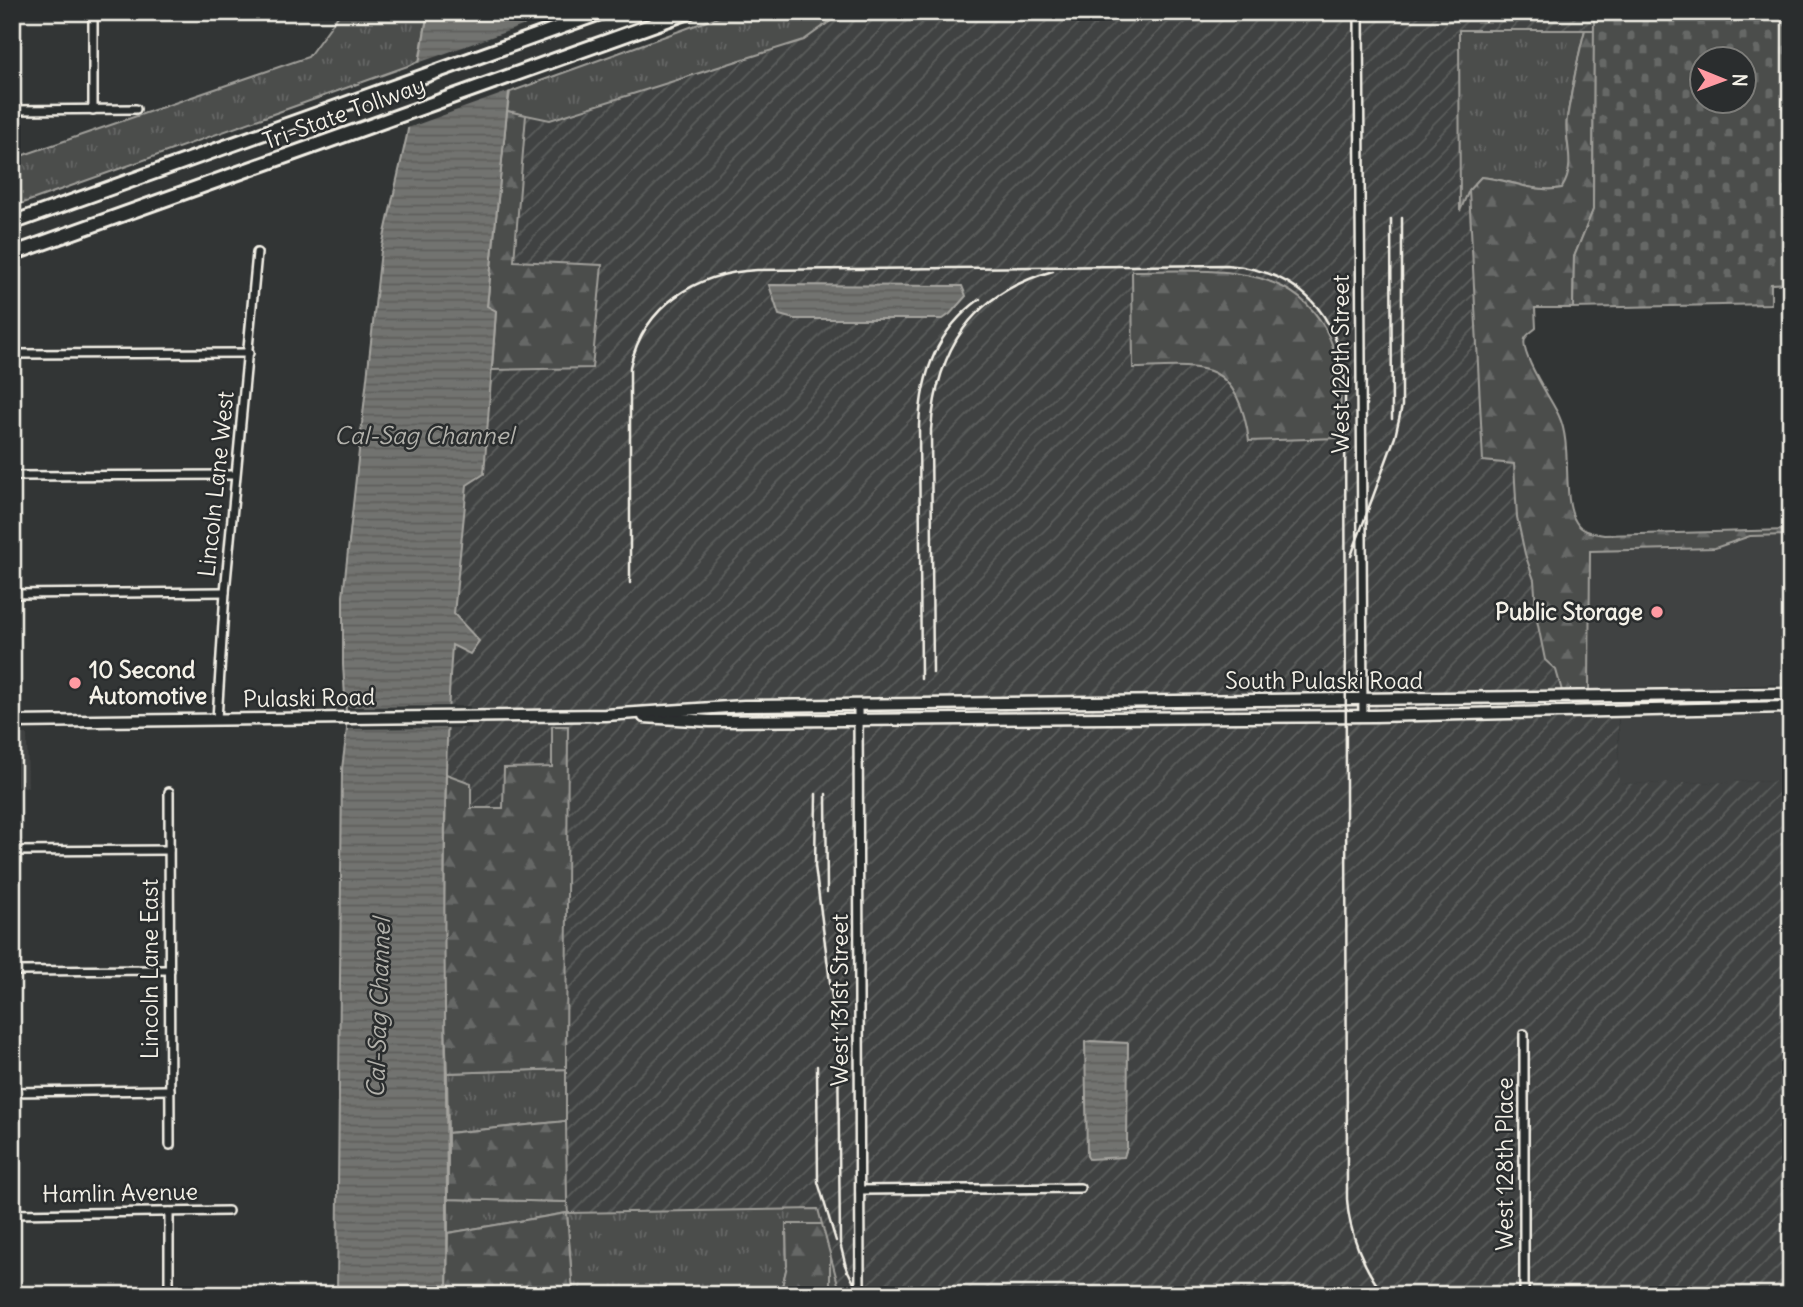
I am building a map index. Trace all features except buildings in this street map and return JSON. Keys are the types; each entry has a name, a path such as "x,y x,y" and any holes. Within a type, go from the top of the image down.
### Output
{"highway":[{"name":"Tri-State Tollway","path":"12,223 603,12"},
{"name":"Tri-State Tollway","path":"12,254 689,12"}],"main road":[{"name":"South Pulaski Road","path":"858,705 1791,694"},
{"name":"Pulaski Road","path":"605,715 711,706 858,705"},
{"name":"South Pulaski Road","path":"858,719 1363,716 1791,707"},
{"name":"Pulaski Road","path":"12,722 605,715 710,721 858,719"}],"street":[{"path":"93,12 93,110"},
{"name":"West 129th Street","path":"1359,12 1363,716"},
{"path":"12,110 136,109"},
{"name":"Lincoln Lane West","path":"217,719 235,475 257,253"},
{"path":"12,354 249,353"},
{"path":"12,476 235,475"},
{"path":"12,594 225,592"},
{"name":"West 131st Street","path":"858,705 860,1295"},
{"name":"Lincoln Lane East","path":"169,792 170,1145"},
{"path":"12,851 169,850"},
{"path":"12,971 170,970"},
{"name":"West 128th Place","path":"1524,1034 1524,1295"},
{"path":"12,1092 170,1090"},
{"path":"860,1190 1080,1188"},
{"name":"Hamlin Avenue","path":"12,1214 228,1211"},
{"path":"169,1212 169,1295"}],"shaded area":[{"path":"843,12 1594,12 1594,30 1459,30 1461,209 1469,190 1483,461 1514,464 1517,517 1534,580 1544,660 1556,670 1562,691 1618,691 1619,784 1791,781 1791,1295 841,1295 818,1209 567,1213 568,726 552,727 552,767 504,808 470,808 471,783 446,774 447,728 470,728 470,706 447,706 452,645 479,641 454,614 467,485 484,474 507,111 550,120 804,40"},
{"path":"1791,535 1791,684 1589,691 1590,551 1715,548 1750,536"},
{"path":"1791,715 1791,781 1619,784 1619,718"},
{"path":"12,734 27,734 28,787 12,787"}],"green space":[{"path":"341,12 428,12 419,62 12,207 12,159 308,57"},
{"path":"732,12 843,12 804,40 550,120 507,111 510,92"},
{"path":"1594,12 1791,12 1791,283 1771,284 1771,304 1573,308 1574,257 1593,210"},
{"path":"1459,30 1585,30 1567,118 1570,161 1567,179 1562,188 1532,188 1481,177 1469,190 1460,211"},
{"path":"1585,30 1594,30 1593,210 1574,257 1573,308 1535,308 1536,328 1526,338 1524,346 1563,428 1569,500 1576,522 1588,532 1604,535 1791,530 1791,535 1750,536 1715,548 1590,551 1589,691 1562,691 1556,670 1545,660 1537,620 1534,580 1517,517 1514,464 1483,461 1469,190 1481,177 1532,188 1562,188 1569,170 1567,118"},
{"path":"507,111 526,115 514,261 602,265 592,368 492,370 496,311 487,307"},
{"path":"1132,271 1233,273 1265,280 1291,292 1310,308 1325,328 1334,352 1341,407 1338,438 1249,441 1240,403 1223,378 1197,368 1133,368"},
{"path":"552,726 568,726 566,1069 447,1073 443,977 446,774 471,783 471,808 503,808 504,768 552,767"},
{"path":"566,1069 566,1121 448,1133 447,1073"},
{"path":"566,1121 567,1202 448,1199 448,1133"},
{"path":"448,1199 567,1202 568,1213 818,1209 822,1224 786,1224 787,1266 780,1295 573,1295 567,1213 448,1233"},
{"path":"567,1213 573,1295 447,1295 448,1233"},
{"path":"786,1224 822,1224 830,1254 830,1295 780,1295 787,1266"},
{"path":"830,1254 841,1295 830,1295"}],"water":[{"name":"Cal-Sag Channel","path":"428,12 527,12 509,92 487,306 496,311 484,474 467,485 454,614 479,641 470,654 452,645 444,888 447,1295 337,1295 342,769 347,729 343,596 381,251 407,135"},
{"path":"769,285 962,286 966,296 943,319 794,319 779,315"},
{"path":"1085,1042 1128,1043 1127,1148 1124,1157 1089,1159 1087,1156"}],"pier":[{"path":"528,24 513,90 405,129 415,64"},
{"path":"451,706 450,728 347,729 347,707"}],"railway":[{"path":"1351,556 1395,437 1402,406 1402,218"},
{"path":"1391,219 1392,419"},
{"path":"630,583 630,367 637,345 660,310 676,296 713,278 757,270 1227,265 1275,276 1294,286 1310,300 1324,316 1334,335 1345,383 1347,1199 1358,1249 1384,1295"},
{"path":"933,673 931,430 941,374 951,350 980,310 1000,294 1024,281 1053,271"},
{"path":"921,679 920,407 928,371 942,339 965,311 980,299"},
{"path":"816,794 815,866 838,1044 840,1243 847,1271"},
{"path":"826,794 827,892"},
{"path":"817,1066 818,1182 836,1241"},
{"path":"844,1263 860,1295"}],"place":[{"name":"Public Storage","path":"1657,612"},
{"name":"10 Second Automotive","path":"75,683"}]}
